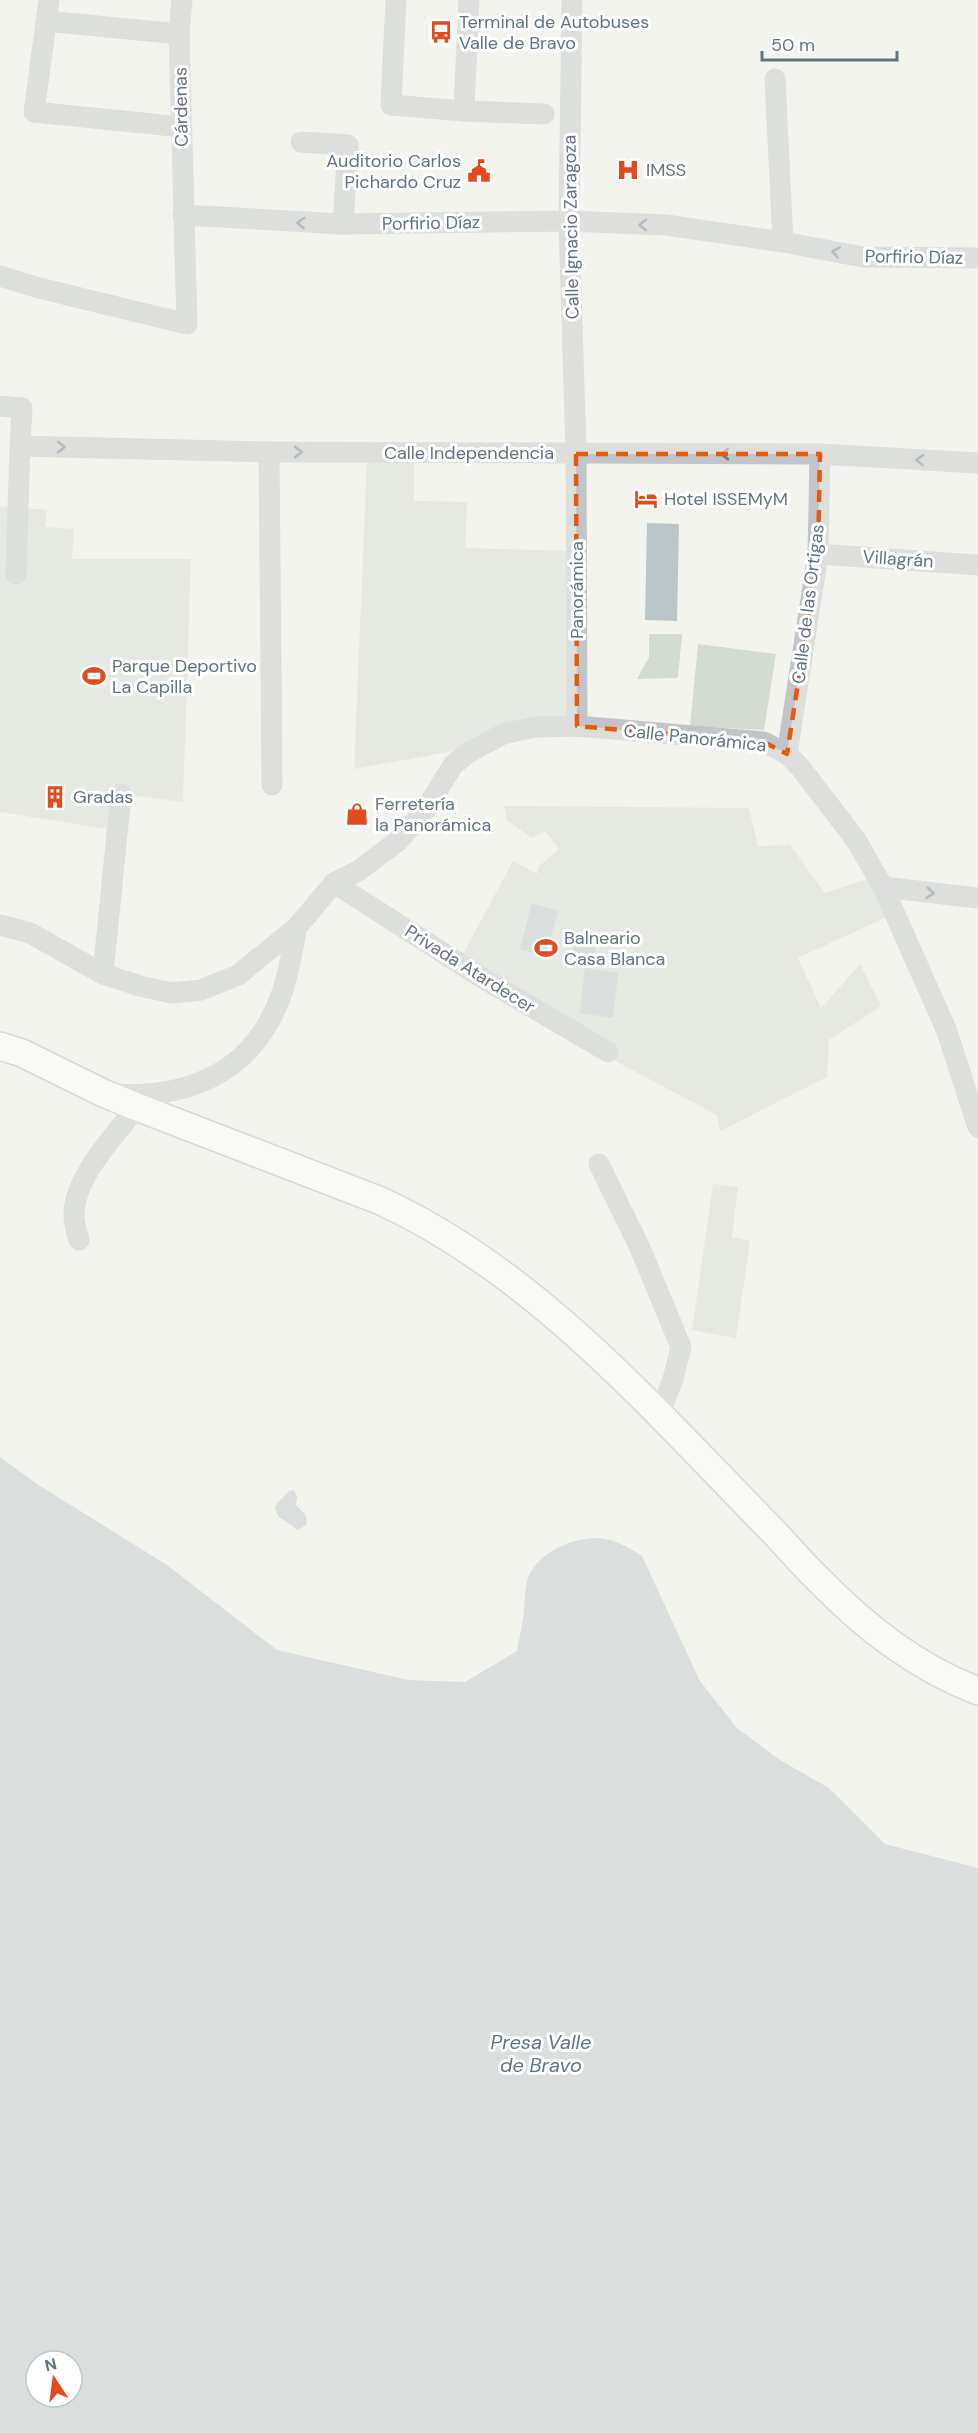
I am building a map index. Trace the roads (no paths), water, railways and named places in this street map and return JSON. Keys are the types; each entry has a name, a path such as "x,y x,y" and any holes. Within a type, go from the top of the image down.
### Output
{"main road":[{"path":"0,1046 22,1053 103,1093 381,1201 419,1219 506,1277 553,1313 601,1355 779,1536 819,1581 869,1627 905,1655 946,1679 978,1691"}],"street":[{"name":"Cárdenas","path":"182,0 179,34 183,215"},
{"path":"396,0 391,105 544,114"},
{"path":"464,111 469,0"},
{"name":"Calle Ignacio Zaragoza","path":"572,0 569,221 576,454"},
{"path":"179,34 47,10 34,112 182,127"},
{"path":"774,79 783,242"},
{"path":"301,142 348,145 343,224"},
{"path":"0,276 39,288 187,324 183,215"},
{"name":"Porfirio Díaz","path":"183,215 343,224 569,221 666,225 783,242 863,257 978,258"},
{"path":"0,406 22,408 26,453 20,574"},
{"path":"269,452 272,785"},
{"name":"Calle Independencia","path":"26,453 820,454 978,464"},
{"name":"Panorámica","path":"576,454 577,726"},
{"name":"Calle de las Ortigas","path":"787,754 818,554 820,454"},
{"name":"Villagrán","path":"818,554 978,565"},
{"name":"Calle Panorámica","path":"0,925 30,933 103,974 156,991 172,993 201,990 238,975 297,927 334,883 358,871 398,841 426,809 453,765 485,742 535,727 577,726 764,742 787,754 800,767 856,840 883,887 945,1029 978,1127"},
{"path":"103,974 121,794"},
{"name":"Privada Atardecer","path":"334,883 479,976 608,1052"},
{"path":"883,887 978,898"},
{"path":"103,1093 135,1095 176,1091 203,1082 235,1062 249,1049 272,1016 287,978 297,927"},
{"path":"79,1240 74,1217 76,1199 89,1169 137,1107"},
{"path":"599,1164 639,1248 681,1347 673,1379 659,1415"}],"water":[{"path":"647,523 679,524 677,621 645,620"},
{"path":"532,903 558,911 546,957 520,949"},
{"path":"574,938 596,940 594,965 572,962"},
{"path":"585,968 618,973 613,1018 580,1013"},
{"name":"Presa Valle de Bravo","path":"0,1457 37,1484 167,1565 277,1650 408,1680 465,1682 517,1651 528,1578 539,1561 547,1554 566,1544 596,1538 632,1549 642,1556 700,1681 737,1728 780,1760 829,1788 885,1844 978,1868 978,2433 0,2433"},
{"path":"294,1490 297,1496 296,1505 307,1519 306,1525 298,1530 279,1517 275,1509 289,1491"}],"place":[{"name":"Terminal de Autobuses Valle de Bravo","path":"441,32"},
{"name":"IMSS","path":"628,170"},
{"name":"Auditorio Carlos Pichardo Cruz","path":"479,171"},
{"name":"Hotel ISSEMyM","path":"646,499"},
{"name":"Parque Deportivo La Capilla","path":"94,676"},
{"name":"Gradas","path":"55,797"},
{"name":"Ferretería la Panorámica","path":"357,814"},
{"name":"Balneario Casa Blanca","path":"546,948"}]}
